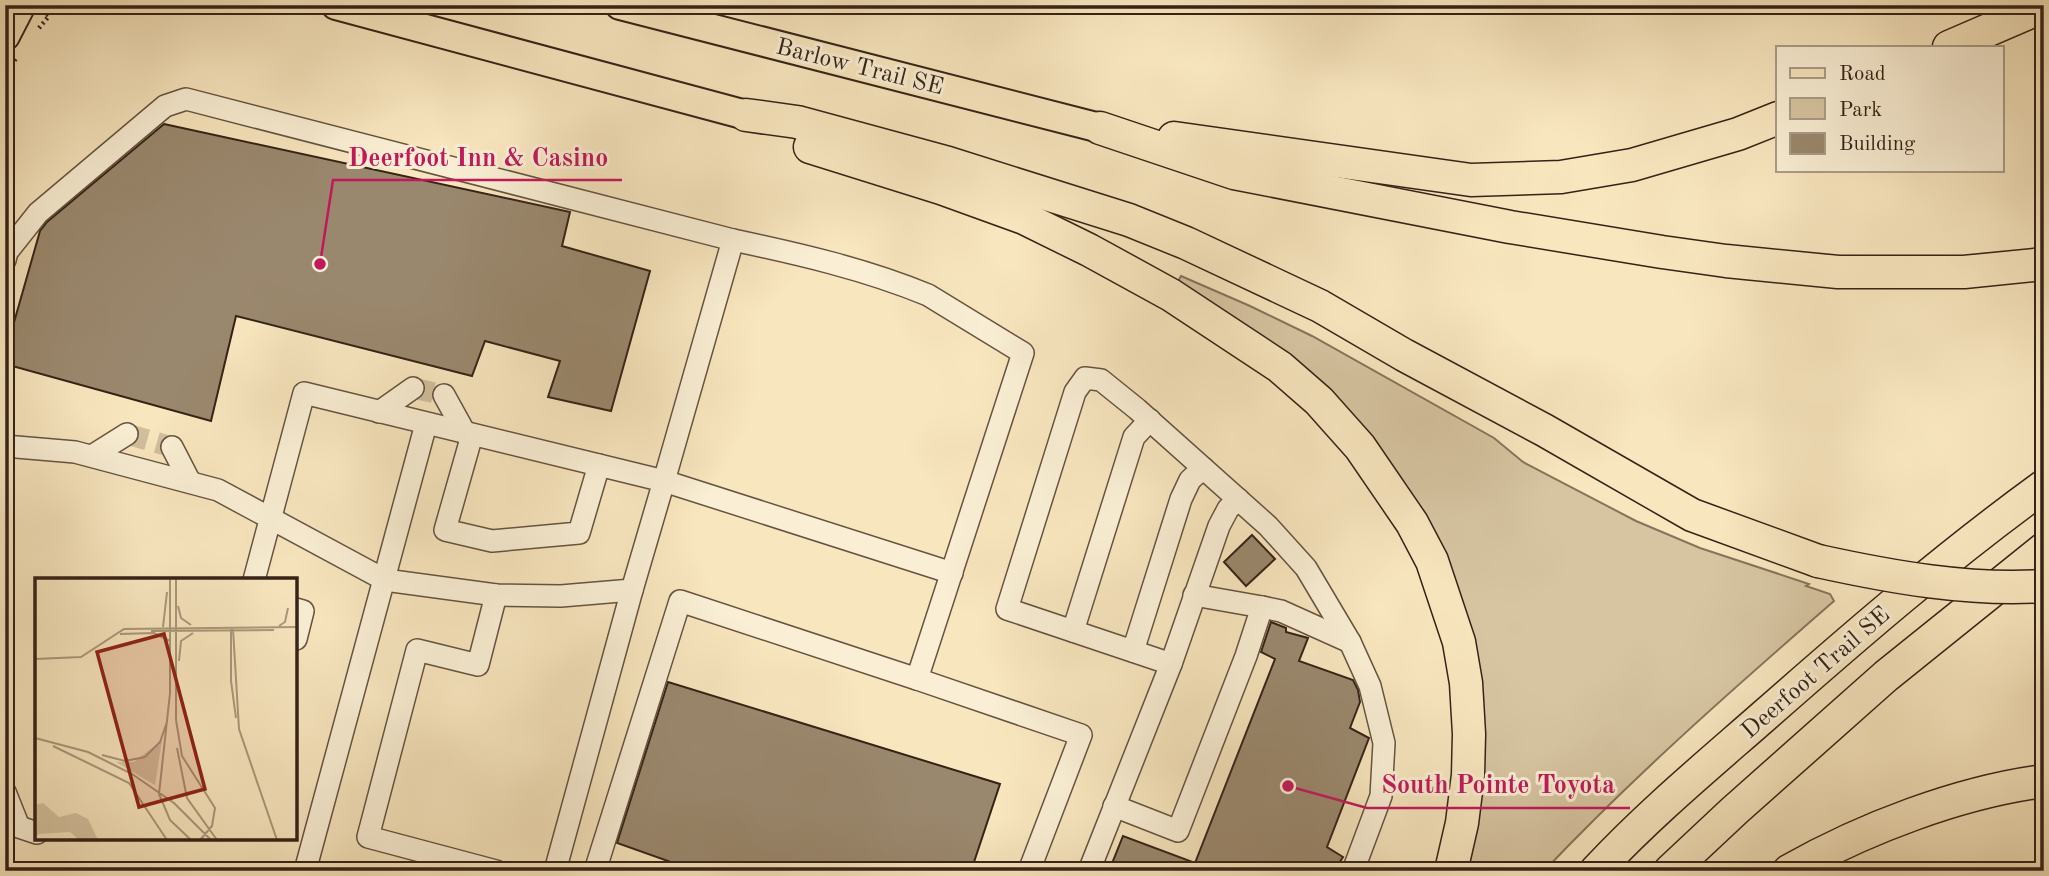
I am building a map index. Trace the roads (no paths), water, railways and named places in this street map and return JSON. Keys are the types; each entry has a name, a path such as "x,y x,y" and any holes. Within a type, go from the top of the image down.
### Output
{"highway":[{"path":"1951,46 2044,6"},
{"path":"746,115 797,122 948,163 1129,220 1186,243 1320,306 1692,515 1818,561 1900,577 1956,584 2044,586"},
{"path":"746,115 797,143 952,192 1024,218 1078,244 1171,295 1221,327 1280,367 1319,401 1360,447 1412,523 1432,561 1459,642 1466,683 1468,775 1462,823 1451,871"},
{"path":"1100,128 1471,180 1561,177 1632,165 1738,134 1776,119"},
{"path":"1100,128 1234,173 1510,227 1662,253 1838,272 1964,271 2044,264"},
{"name":"Deerfoot Trail SE","path":"1596,871 1617,848 1697,775 1854,637 1955,553 2044,486"},
{"name":"Deerfoot Trail SE","path":"1670,871 1886,676 2044,549"},
{"path":"1788,871 1860,836 1932,808 2008,786 2044,781"}],"main road":[{"path":"5,36 22,5"},
{"path":"336,5 746,115"},
{"name":"Barlow Trail SE","path":"620,5 667,12 1100,128"}],"lane":[{"path":"5,260 7,252 38,213 164,106 186,99 824,261 928,295 1023,354 917,679"},
{"path":"555,871 632,590 733,240"},
{"path":"1171,664 1007,609 1075,392 1084,379 1101,380 1150,420 1268,526 1306,568 1350,642 1370,686 1384,743 1381,796 1353,871"},
{"path":"379,412 413,388"},
{"path":"255,578 304,393 664,481 951,573"},
{"path":"444,395 468,434 445,530 492,541 579,533 599,465"},
{"path":"1073,631 1134,438 1150,420"},
{"path":"304,871 426,424"},
{"path":"92,456 127,434"},
{"path":"5,446 75,452 218,490 385,580 496,595 561,596 632,590"},
{"path":"172,447 190,482"},
{"path":"1133,651 1181,499 1190,480 1203,468"},
{"path":"1089,871 1171,664 1219,526 1228,509 1238,499"},
{"path":"496,595 478,665 417,650 368,836 496,871"},
{"path":"1194,595 1281,611 1350,642"},
{"path":"595,871 680,601 1081,735 1029,871"},
{"path":"1114,806 1178,831 1246,656 1262,607"},
{"path":"298,610 303,611 298,631"},
{"path":"5,792 19,827 35,832"}],"tunnel":[{"path":"413,388 444,395"},
{"path":"127,434 172,447"}],"place":[{"name":"Deerfoot Inn & Casino","path":"320,264"},
{"name":"South Pointe Toyota","path":"1288,786"}]}
